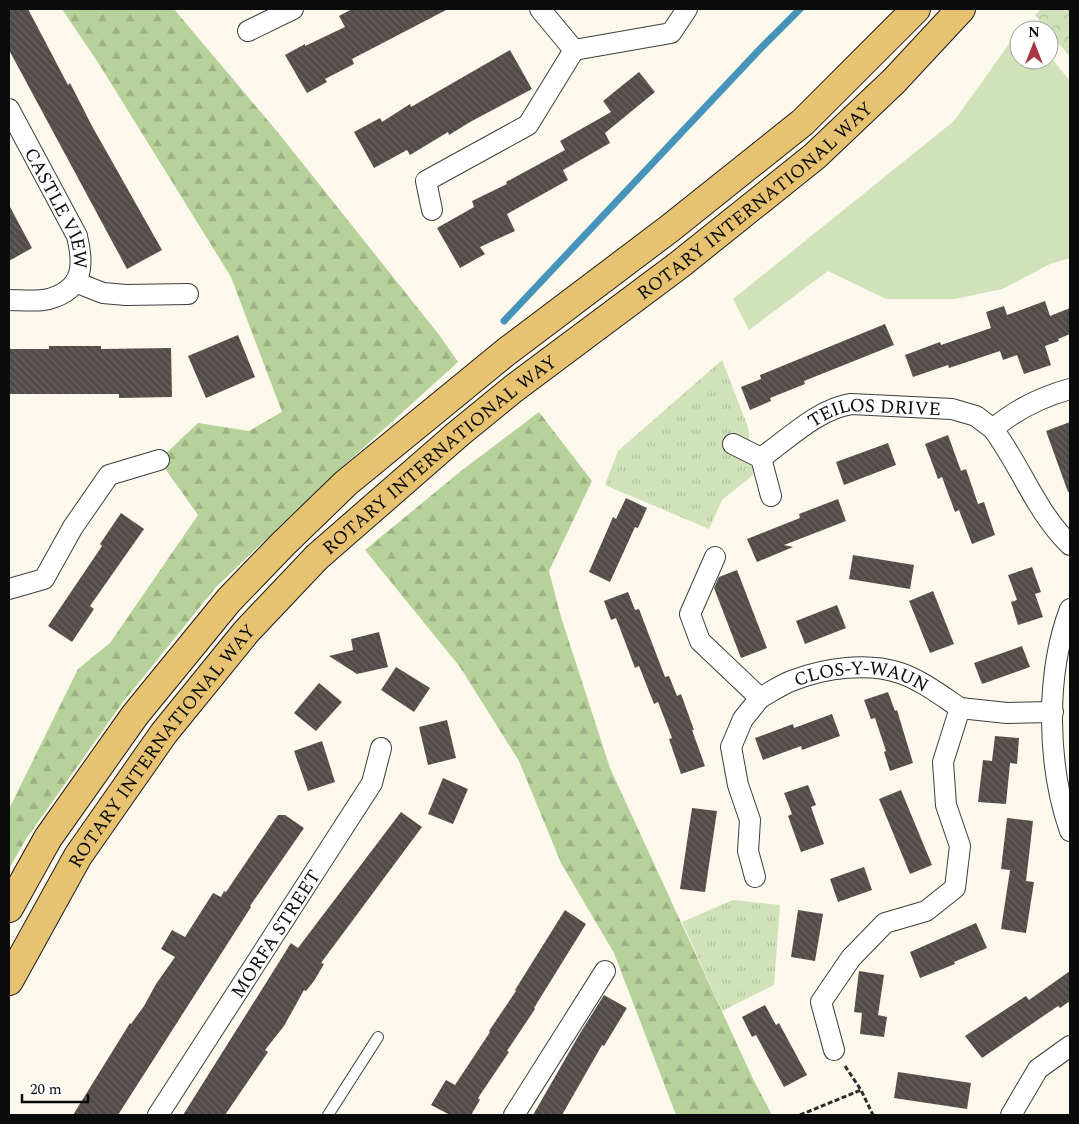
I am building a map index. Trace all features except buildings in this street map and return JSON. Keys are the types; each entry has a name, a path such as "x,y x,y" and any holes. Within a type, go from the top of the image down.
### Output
{"main road":[{"name":"ROTARY INTERNATIONAL WAY","path":"9,908 48,838 135,715 229,600 289,538 346,483 506,352 669,229 803,122 916,9"},
{"name":"ROTARY INTERNATIONAL WAY","path":"9,981 78,856 164,733 246,632 317,556 472,423 679,265 816,156 894,81 961,9"}],"street":[{"path":"248,31 293,9"},
{"path":"540,9 574,50"},
{"path":"432,210 426,181 528,126 574,50 671,33 687,9"},
{"name":"CASTLE VIEW","path":"9,109 77,236 81,252 81,266 76,282"},
{"path":"9,300 47,299 64,293 76,282 103,293 126,295 188,294"},
{"path":"993,429 1026,405 1047,395 1070,389"},
{"name":"TEILOS DRIVE","path":"761,458 826,411 838,406 851,404 952,409 976,416 993,429 1003,442 1045,516 1070,545"},
{"path":"733,444 761,458 771,496"},
{"path":"9,589 44,579 73,527 108,475 159,460"},
{"path":"715,557 690,614 700,641 760,698"},
{"path":"1070,609 1056,665 1053,712 1056,768 1061,800 1070,831"},
{"name":"CLOS-Y-WAUN","path":"755,877 748,851 750,820 738,784 731,747 743,719 760,698 793,680 830,669 866,667 900,673 937,692 960,708 1006,713 1053,712"},
{"path":"834,1050 821,1002 851,958 885,923 926,910 955,888 960,846 946,805 943,762 960,708"},
{"name":"MORFA STREET","path":"158,1115 372,783 381,748"},
{"path":"514,1115 605,971"},
{"path":"1011,1115 1038,1069 1070,1046"}],"lane":[{"path":"328,1115 378,1036"}],"path":[{"path":"834,1050 862,1090 873,1115"},
{"path":"800,1115 862,1090"}],"green space":[{"path":"62,9 174,9 280,135 440,336 458,362 342,467 217,586 123,702 26,839 9,869 9,809 78,669 110,643 198,515 159,460 198,423 249,431 282,412 231,277 99,64"},
{"path":"1041,9 1070,9 1070,57 1059,44 1059,20 1039,20 1035,15"},
{"path":"1009,44 1009,70 1059,70 1059,67 1070,81 1070,258 1050,264 1002,289 955,299 886,299 828,271 749,330 733,299 954,121"},
{"path":"722,360 748,427 753,475 722,500 709,529 605,485 618,451"},
{"path":"539,412 592,481 549,571 561,617 610,768 753,1079 772,1115 676,1115 614,953 561,863 519,761 460,667 365,550 461,471"},
{"path":"733,900 780,905 774,985 722,1011 682,922"}],"waterway":[{"path":"504,321 800,9"}]}
